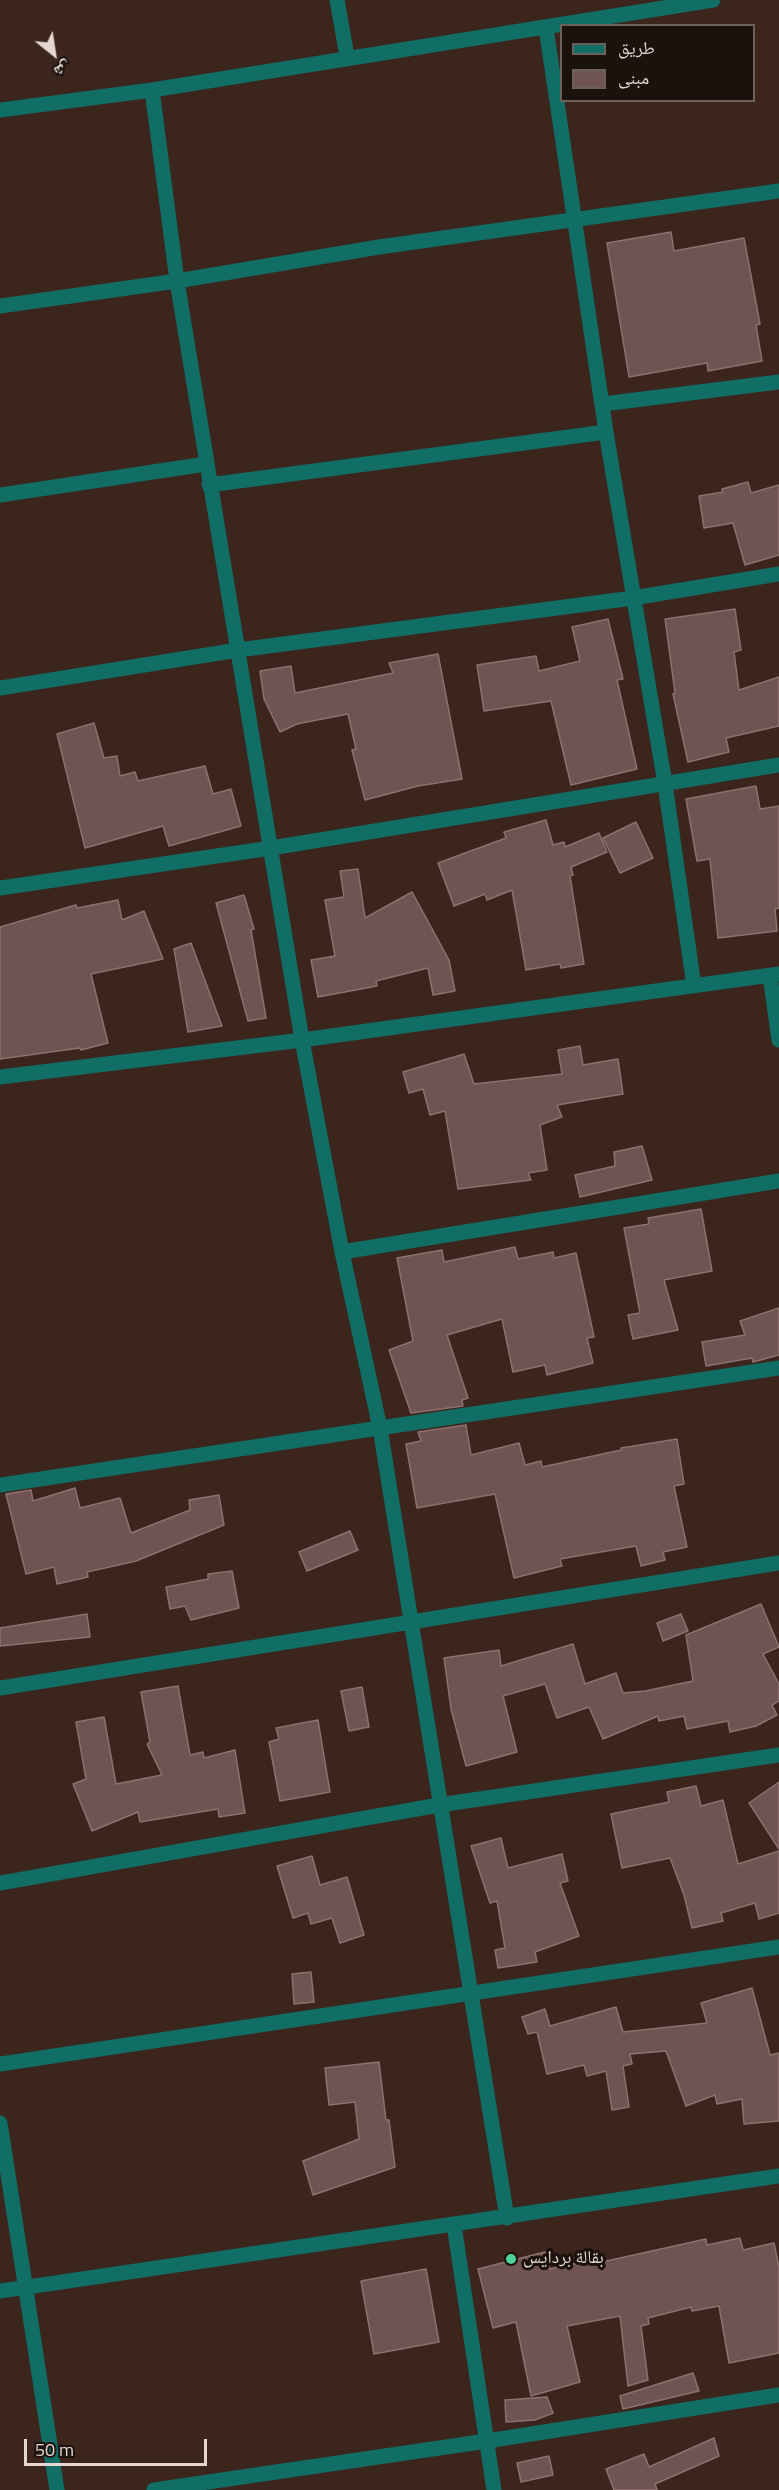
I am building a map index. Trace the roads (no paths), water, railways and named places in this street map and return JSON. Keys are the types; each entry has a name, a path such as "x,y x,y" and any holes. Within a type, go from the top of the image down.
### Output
{"street":[{"path":"337,0 347,56"},
{"path":"570,24 713,0"},
{"path":"0,110 152,90 347,56 560,26"},
{"path":"546,28 606,432 665,784 694,986"},
{"path":"152,90 177,281 209,485 302,1040 342,1252 380,1428 507,2218"},
{"path":"0,306 177,281 379,247 779,191"},
{"path":"603,404 779,382"},
{"path":"209,485 606,432"},
{"path":"0,495 206,464"},
{"path":"0,688 238,650 633,598 779,574"},
{"path":"0,888 271,848 779,765"},
{"path":"0,1077 302,1040 775,975 779,1040"},
{"path":"342,1252 779,1181"},
{"path":"0,1485 779,1368"},
{"path":"0,1688 411,1624 779,1563"},
{"path":"0,1883 439,1805 779,1755"},
{"path":"0,2064 472,1995 779,1947"},
{"path":"0,2123 57,2490"},
{"path":"0,2291 507,2218 779,2176"},
{"path":"454,2225 494,2490"},
{"path":"153,2490 488,2441 779,2395"}],"place":[{"name":"بقالة بردايس","path":"511,2259"}]}
